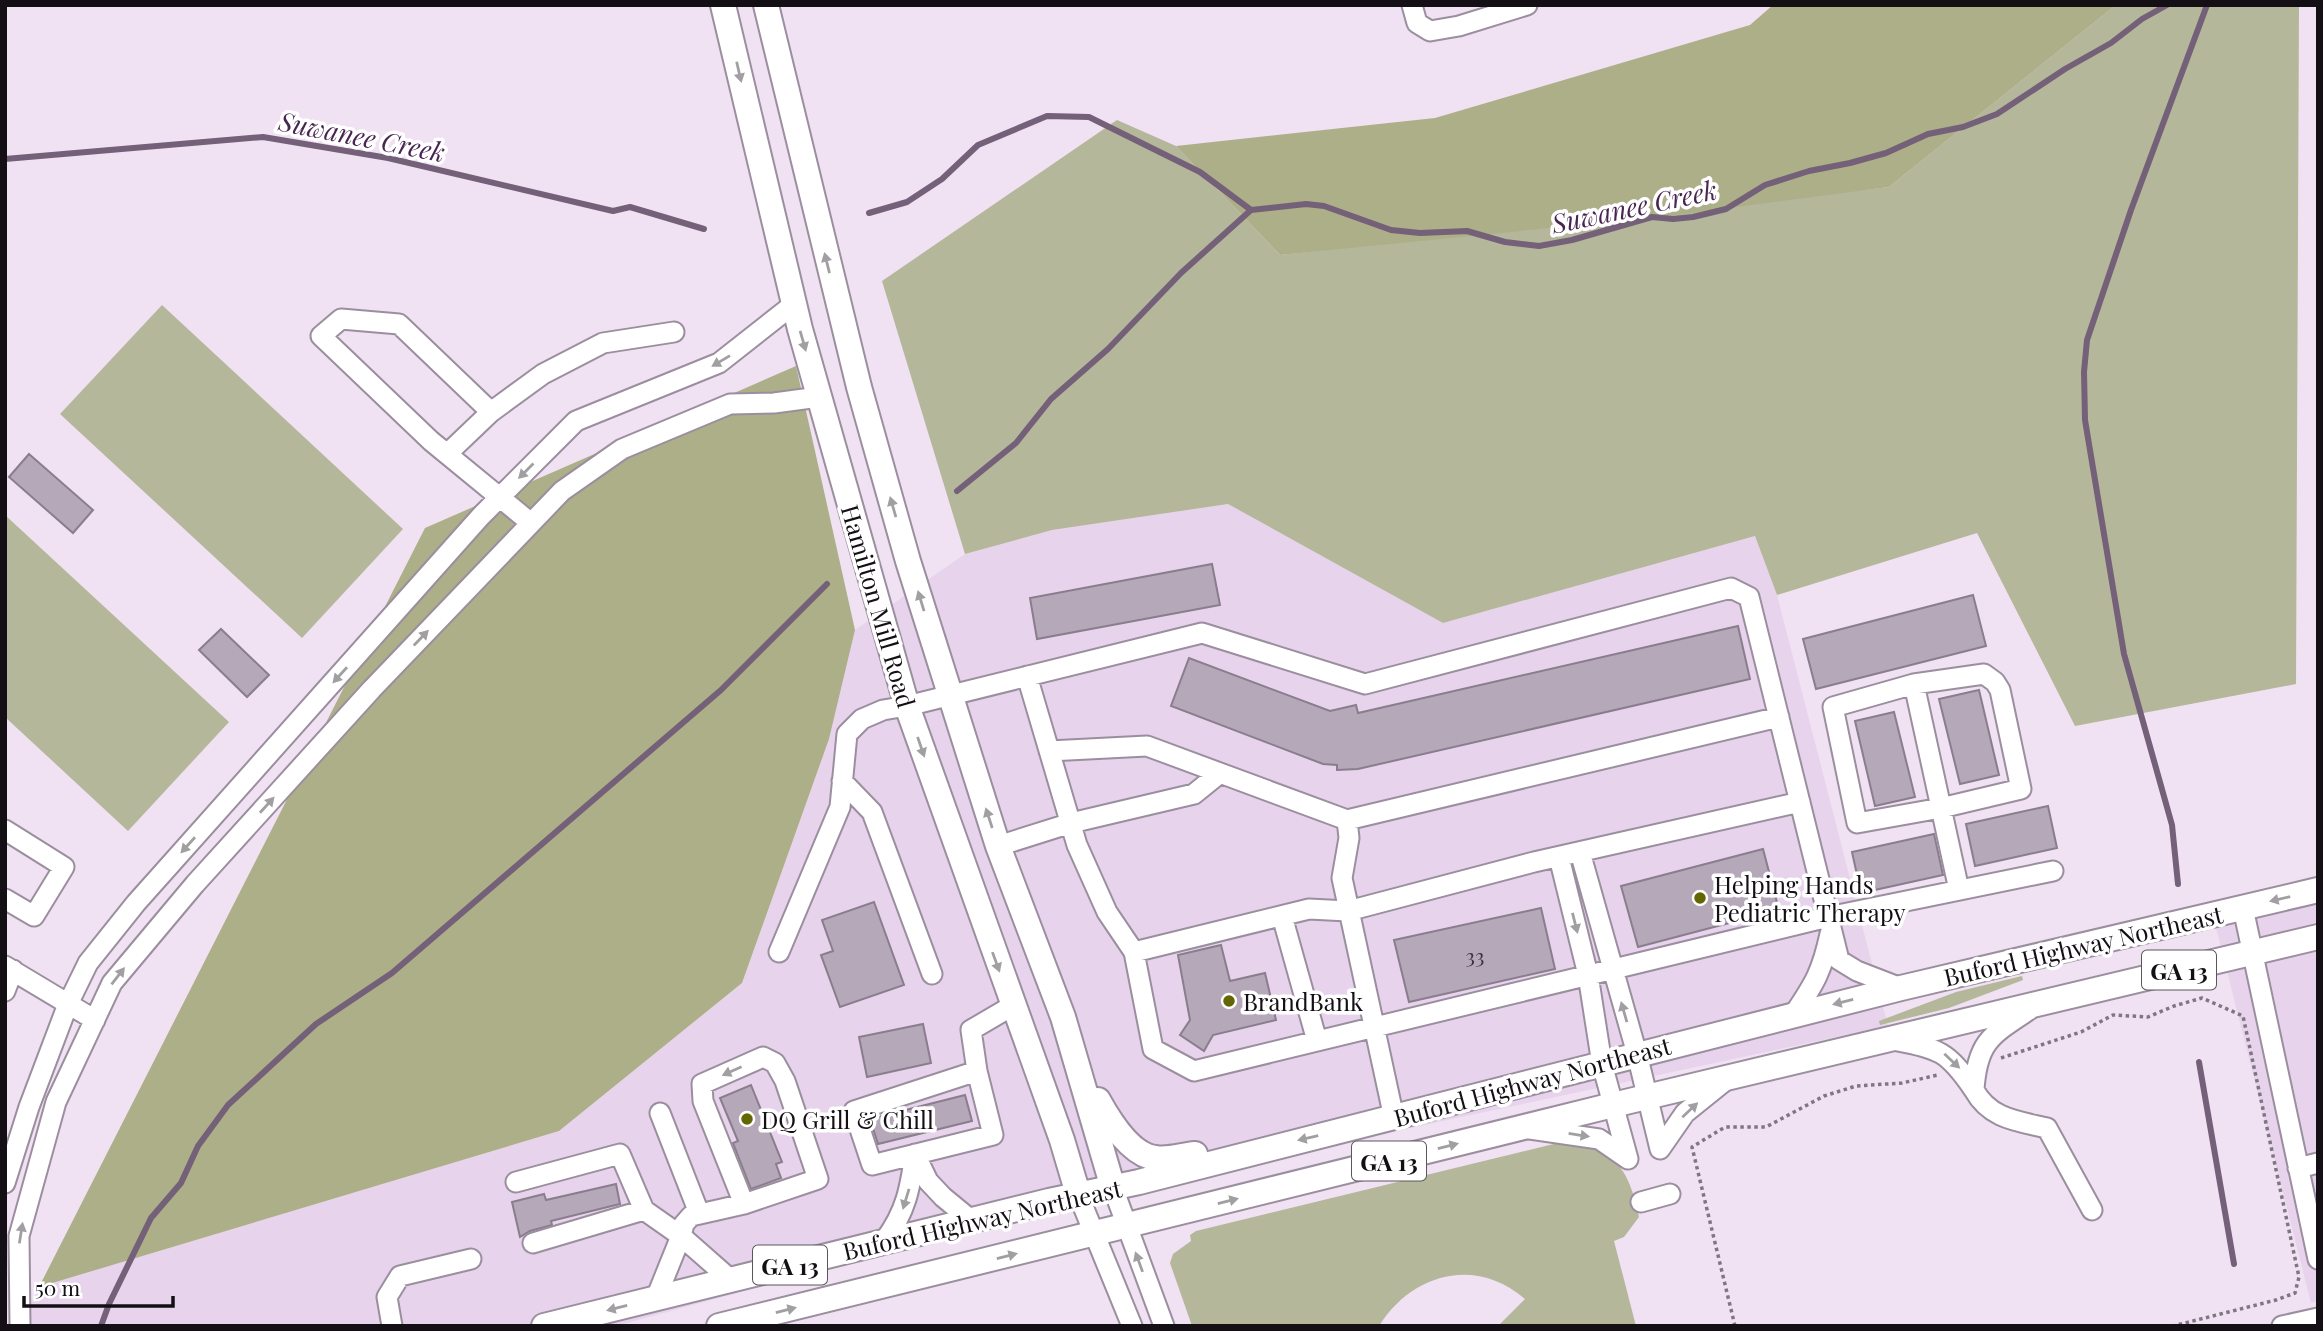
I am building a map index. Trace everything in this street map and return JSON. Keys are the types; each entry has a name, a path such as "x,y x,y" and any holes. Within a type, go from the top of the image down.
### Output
{"main road":[{"name":"Hamilton Mill Road","path":"723,5 794,304 907,706 1062,1140 1078,1194"},
{"name":"Hamilton Mill Road","path":"766,5 859,387 949,695 998,846 1063,1017 1113,1188"},
{"name":"Buford Highway Northeast","path":"544,1326 885,1240 1113,1188 1272,1146 1394,1118 1794,1014 2318,890"},
{"name":"Buford Highway Northeast","path":"719,1326 1614,1105 2318,937"},
{"path":"1078,1066 1111,1124 1127,1142 1154,1159 1272,1146"}],"street":[{"path":"1412,5 1417,23 1430,31 1458,26 1527,5"},
{"path":"5,1183 29,1107 68,1004 88,963 136,903 499,498 576,421 719,363 794,304"},
{"path":"491,412 400,324 341,319 321,336 447,454 531,523"},
{"path":"447,454 491,412 543,374 603,343 674,332"},
{"path":"20,1326 19,1236 56,1102 112,983 195,884 372,689 562,491 622,449 730,404 774,403 819,397"},
{"path":"779,952 840,807 847,734 862,719 883,710 1202,633 1365,684 1731,588 1749,597 1839,960 1857,971 1901,988"},
{"path":"1984,674 1995,682 2000,690 2021,789 1941,808 1857,823 1833,707 1914,684 1984,674"},
{"path":"1027,676 1077,845 1107,912 1134,952 1153,1049 1194,1071 1612,969 1830,923 1959,890 2053,871"},
{"path":"1914,684 1959,890"},
{"path":"1049,751 1147,746 1347,820 1779,717"},
{"path":"998,846 1070,823 1194,794 1220,773"},
{"path":"842,781 872,812 932,974"},
{"path":"1134,952 1309,909 1348,911 1559,857 1800,802"},
{"path":"1347,820 1349,838 1342,878 1394,1118"},
{"path":"5,831 64,867 34,916 5,899"},
{"path":"1580,852 1637,1054 1660,1149 1685,1113 1728,1078"},
{"path":"1522,1128 1600,1139 1629,1159 1602,1064 1588,975 1559,857"},
{"path":"2243,908 2308,1166 2318,1259"},
{"path":"1282,916 1317,1041"},
{"path":"1794,1014 1817,981 1824,964 1830,923"},
{"path":"5,991 9,968 95,1020"},
{"path":"1974,1090 1976,1065 1982,1049 1993,1034 2041,1002"},
{"path":"977,1071 854,1111 872,1165 993,1135 977,1071 971,1030 1012,1006"},
{"path":"1889,1039 1942,1052 1961,1069 1982,1103 1997,1114 2047,1128 2092,1210"},
{"path":"656,1298 686,1221 699,1213 744,1204 818,1180 785,1081 775,1063 763,1057 702,1084 703,1101 744,1204"},
{"path":"660,1112 699,1213"},
{"path":"516,1182 620,1154 644,1210 681,1236 731,1280"},
{"path":"915,1154 928,1181 971,1220"},
{"path":"885,1240 899,1221 905,1205 915,1154"},
{"path":"1113,1188 1164,1326"},
{"path":"1078,1194 1132,1326"},
{"path":"1642,1202 1670,1194"},
{"path":"533,1243 644,1210"},
{"path":"392,1326 387,1297 400,1276 471,1259"},
{"path":"2282,1326 2318,1318"}],"path":[{"path":"1994,1060 2081,1032 2113,1015 2148,1017 2202,998 2243,1016 2299,1277 2295,1293 2173,1326"},
{"path":"1735,1326 1692,1147 1725,1127 1766,1127 1824,1096 1856,1086 1902,1083 1946,1073"}],"shaded area":[{"path":"1228,504 1443,623 1755,536 1777,595 1888,1026 1092,1196 616,1326 19,1326 39,1287 559,1131 742,983 829,739 855,630 965,554 1052,530"},
{"path":"2318,897 2318,1301 2311,1303 2214,920"}],"green space":[{"path":"1773,5 2116,5 1889,187 1660,217 1280,255 1176,146 1435,118 1750,25"},
{"path":"2116,5 2299,5 2296,684 2075,726 1977,533 1777,595 1755,536 1443,623 1228,504 1052,530 965,554 882,281 1117,120 1176,146 1280,255 1889,187"},
{"path":"162,305 403,529 302,638 60,414"},
{"path":"796,366 855,630 829,739 742,983 559,1131 39,1287 425,528"},
{"path":"5,515 229,722 128,831 5,717"},
{"path":"2022,976 2023,980 1949,1008 1880,1025 1879,1021 1956,992"},
{"path":"1562,1142 1580,1144 1607,1155 1624,1173 1630,1185 1639,1217 1624,1237 1614,1241 1636,1326 1498,1326 1525,1299 1506,1286 1486,1278 1466,1275 1446,1276 1409,1293 1379,1326 1192,1326 1170,1263 1173,1254 1191,1241 1190,1235 1196,1231"}],"building":[{"path":"29,454 93,510 73,533 9,477"},
{"path":"1212,564 1220,605 1037,639 1030,598"},
{"path":"1973,595 1986,646 1816,689 1803,639"},
{"path":"1738,626 1750,679 1358,769 1337,770 1337,765 1323,764 1171,706 1189,658 1330,711 1356,705 1358,713"},
{"path":"221,629 269,675 247,697 199,650"},
{"path":"1979,690 1999,775 1960,784 1939,699"},
{"path":"1894,712 1915,797 1875,806 1855,721"},
{"path":"2048,806 2057,848 1975,866 1966,824"},
{"path":"1934,834 1943,875 1861,893 1852,852"},
{"name":"Helping Hands Pediatric Therapy","path":"1763,849 1779,910 1638,947 1621,886"},
{"path":"874,902 904,985 840,1007 821,955 833,951 822,920"},
{"path":"1541,908 1555,969 1409,1002 1394,940"},
{"name":"BrandBank","path":"1221,945 1230,981 1265,973 1276,1020 1213,1035 1204,1051 1180,1035 1190,1020 1178,955"},
{"path":"923,1024 931,1063 867,1077 859,1037"},
{"name":"DQ Grill & Chill","path":"751,1085 782,1162 776,1164 781,1178 751,1189 733,1143 738,1141 720,1098"},
{"path":"965,1095 972,1121 878,1144 870,1119"},
{"path":"616,1184 620,1204 551,1221 552,1225 530,1231 520,1237 512,1202 544,1194 546,1200"}],"waterway":[{"name":"Suwanee Creek","path":"869,213 907,202 942,179 978,145 1047,116 1089,117 1200,172 1251,210 1306,204 1324,206 1391,230 1420,233 1467,231 1505,242 1539,246 1572,240 1652,217 1693,217 1726,209 1765,185 1809,171 1886,153 1928,134 1963,127 1997,114 2167,5"},
{"path":"2178,884 2172,825 2124,654 2085,420 2084,372 2087,340 2131,210 2207,5"},
{"name":"Suwanee Creek","path":"5,159 263,137 388,158 613,211 630,207 704,229"},
{"path":"957,491 1016,443 1051,399 1108,349 1181,273 1251,210"},
{"path":"101,1326 151,1218 181,1183 198,1146 228,1105 316,1024 392,973 721,690 827,584"},
{"path":"2199,1062 2234,1264"}],"place":[{"name":"Helping Hands Pediatric Therapy","path":"1700,898"},
{"name":"BrandBank","path":"1229,1001"},
{"name":"DQ Grill & Chill","path":"747,1119"}]}
